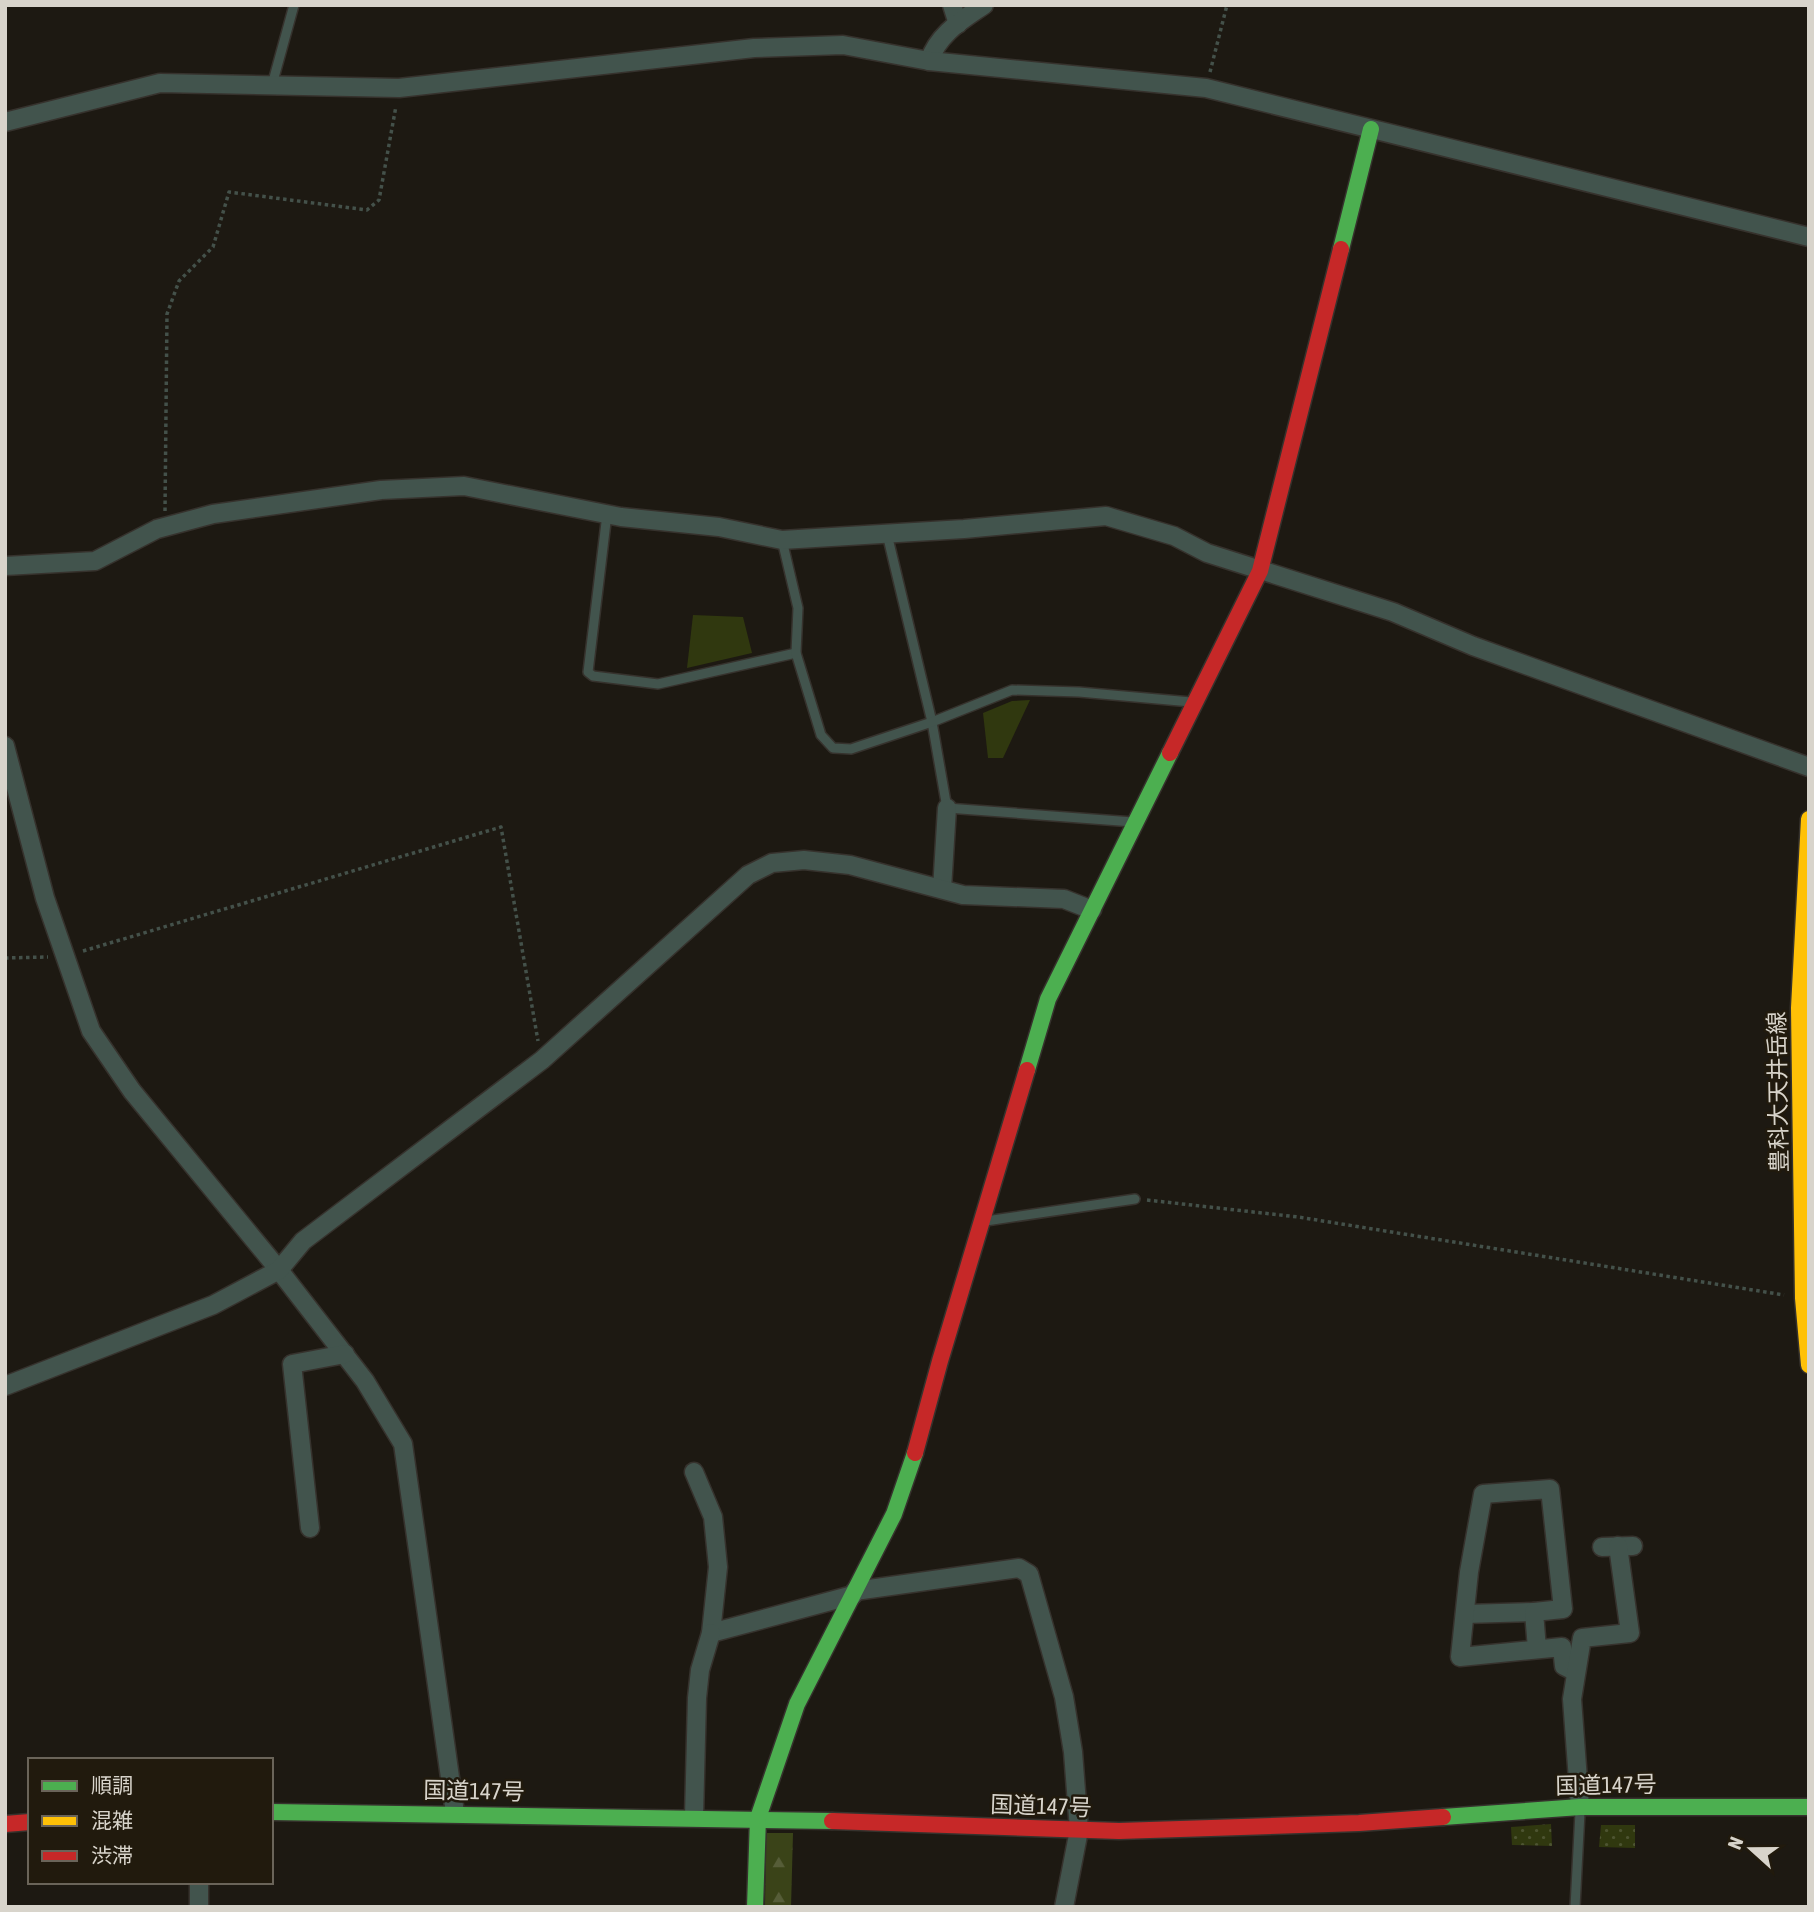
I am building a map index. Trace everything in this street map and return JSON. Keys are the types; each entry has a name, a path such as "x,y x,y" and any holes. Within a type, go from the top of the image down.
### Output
{"main road":[{"path":"755,1907 758,1818 797,1704 894,1514 920,1439 940,1361 1048,999 1260,570 1371,129"},
{"name":"豊科大天井岳線","path":"1809,819 1799,1008 1809,1365"},
{"name":"国道147号","path":"273,1812 758,1818 1119,1831 1346,1824 1580,1807 1809,1807"},
{"path":"5,1824 28,1822"}],"street":[{"path":"953,5 958,23"},
{"path":"929,61 935,45 958,23 984,5"},
{"path":"5,122 160,83 399,88 754,48 843,45 929,61 1206,88 1809,237"},
{"path":"5,566 95,561 165,527 213,514 381,490 464,486 607,514 719,527 782,540 1106,516 1174,536 1207,554 1393,612 1473,646 1809,767"},
{"path":"5,746 46,898 91,1031 132,1091 345,1354 365,1381 403,1444 455,1813"},
{"path":"942,890 947,808"},
{"path":"5,1386 213,1306 279,1270 303,1241 542,1060 748,875 772,863 804,860 850,865 963,895 1065,899 1092,910"},
{"path":"310,1528 292,1364 345,1354"},
{"path":"694,1472 713,1517 718,1567 710,1633 700,1670 697,1698 694,1817"},
{"path":"1465,1614 1563,1609 1550,1489 1483,1494 1469,1572 1460,1657 1562,1647 1564,1667 1576,1672"},
{"path":"1580,1807 1572,1699 1581,1638 1630,1633 1618,1546"},
{"path":"710,1633 854,1593 1019,1568 1029,1574 1064,1697 1073,1752 1079,1830 1064,1907"},
{"path":"1534,1612 1537,1649"},
{"path":"199,1884 199,1907"}],"lane":[{"path":"272,85 294,5"},
{"path":"607,514 588,672 593,676 658,684 796,653"},
{"path":"887,534 932,722 947,808 1135,822"},
{"path":"782,540 798,608 796,653 821,734 833,748 850,749 932,722 1012,690 1079,692 1196,703"},
{"path":"981,1222 1135,1199"},
{"path":"1575,1907 1580,1807"}],"path":[{"path":"1206,88 1227,5"},
{"path":"165,527 167,314 179,281 214,247 229,192 367,210 379,200 399,88"},
{"path":"5,958 65,956 501,827 542,1060"},
{"path":"1135,1199 1297,1217 1806,1298"}],"green space":[{"path":"693,615 743,617 752,653 687,668"},
{"path":"1030,700 1003,758 988,758 983,713 1012,701"},
{"path":"1551,1824 1552,1846 1512,1845 1511,1827"},
{"path":"1601,1825 1635,1825 1635,1848 1599,1847"},
{"path":"766,1833 793,1833 791,1907 765,1907"}],"traffic: fast":[{"path":"1341,249 1371,129"},
{"path":"1027,1070 1048,999 1170,753"},
{"path":"755,1907 758,1818 797,1704 894,1514 915,1453"},
{"path":"1443,1817 1580,1807 1809,1807"},
{"path":"273,1812 832,1821"}],"traffic: slow":[{"path":"1809,819 1799,1008 1803,1298 1809,1365"}],"traffic: jam":[{"path":"1170,753 1260,571 1341,249"},
{"path":"915,1453 1027,1070"},
{"path":"832,1821 1119,1831 1359,1823 1443,1817"},
{"path":"5,1824 28,1822"}]}
